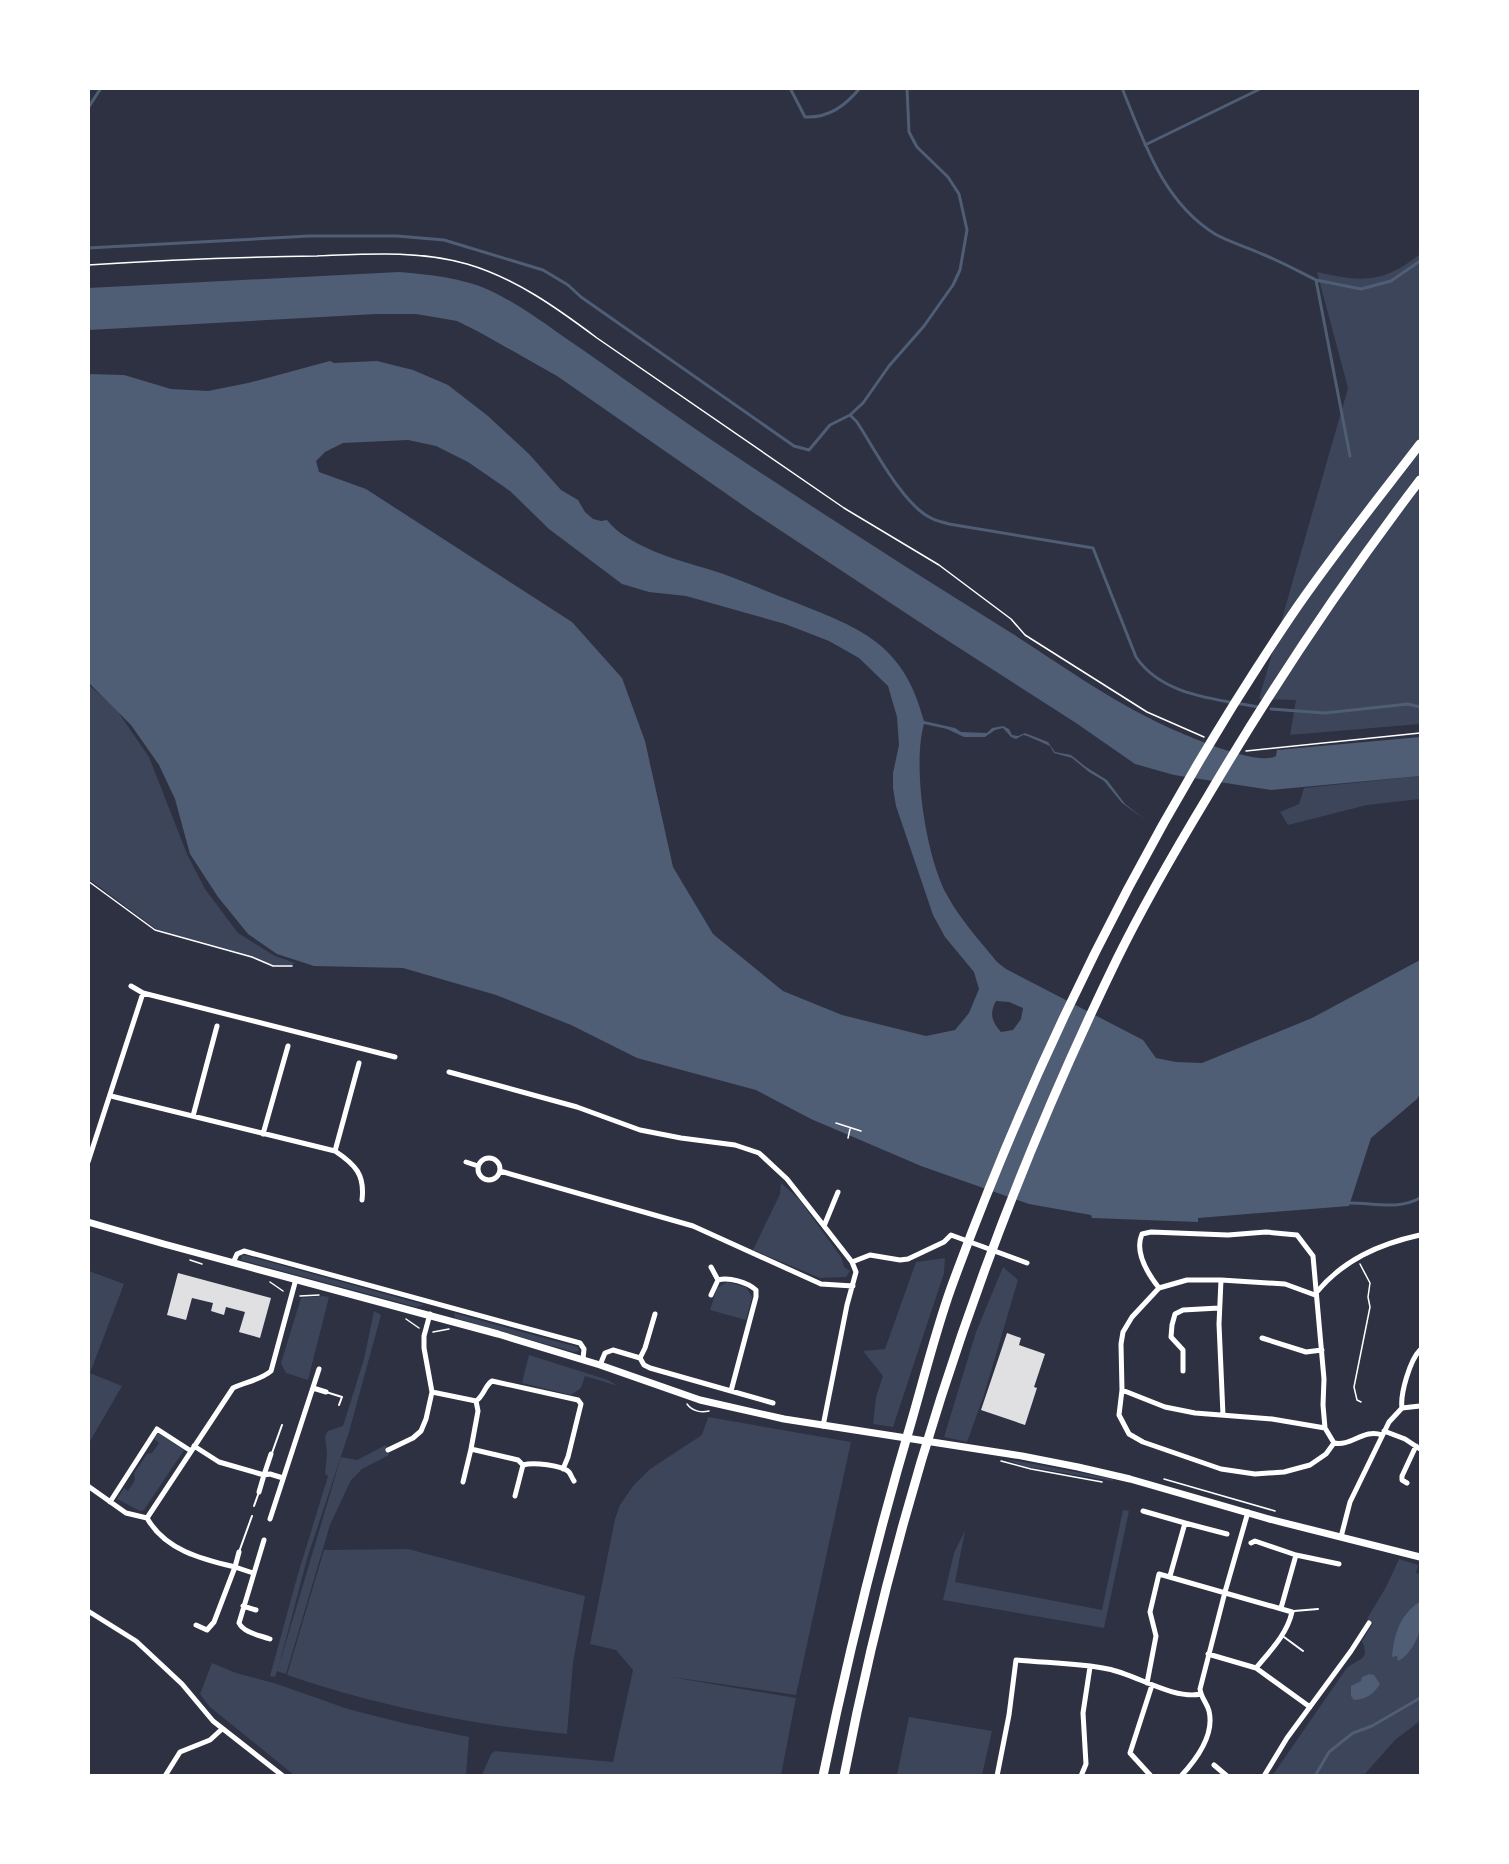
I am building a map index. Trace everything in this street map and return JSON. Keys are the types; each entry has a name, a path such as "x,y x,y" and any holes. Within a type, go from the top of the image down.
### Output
{"highway":[{"path":"823,1776 837,1705 894,1479 950,1293 976,1223 1054,1039 1098,948 1159,832 1220,727 1293,613 1420,444"},
{"path":"844,1776 856,1711 915,1481 936,1410 993,1245 1036,1137 1118,958 1181,841 1242,738 1314,625 1420,480"}],"street":[{"path":"131,986 143,993 395,1057"},
{"path":"88,1162 143,993"},
{"path":"193,1116 217,1026"},
{"path":"263,1134 288,1046"},
{"path":"335,1151 359,1063"},
{"path":"449,1072 577,1107 640,1130 735,1145 759,1153 787,1179 852,1262 855,1272 823,1426"},
{"path":"111,1096 335,1151 360,1174 363,1182 362,1200"},
{"path":"485,1158 492,1158 499,1164 500,1171 496,1178 488,1180 479,1174 478,1166 485,1158"},
{"path":"466,1162 478,1166"},
{"path":"500,1171 693,1226 821,1284 853,1286"},
{"path":"824,1226 838,1192"},
{"path":"88,1222 233,1263 430,1314 583,1359 700,1400 823,1426 1022,1456 1078,1467 1178,1491 1248,1512 1420,1557"},
{"path":"1159,1288 1144,1266 1140,1240 1142,1234 1151,1232 1228,1235 1266,1232 1297,1235 1313,1256 1322,1350 1325,1428 1334,1443"},
{"path":"1315,1295 1336,1272 1357,1258 1420,1234"},
{"path":"852,1262 870,1255 900,1260 908,1259 944,1242 951,1235 1027,1263"},
{"path":"233,1263 237,1254 244,1251 345,1278 579,1343 585,1349 583,1359"},
{"path":"711,1267 718,1280"},
{"path":"718,1280 727,1278 756,1290 731,1391"},
{"path":"147,1518 233,1388 265,1376 271,1371 296,1279"},
{"path":"711,1294 718,1280"},
{"path":"1315,1295 1285,1284 1221,1280 1187,1280 1159,1288 1132,1317 1123,1332 1119,1415 1129,1434 1161,1448 1231,1472 1268,1474 1297,1470 1318,1461 1334,1443"},
{"path":"1221,1280 1219,1308 1222,1415"},
{"path":"1183,1371 1183,1350 1171,1337 1175,1314 1183,1310 1219,1308"},
{"path":"388,1450 413,1438 421,1431 426,1419 432,1392 424,1348 430,1314"},
{"path":"640,1358 655,1314"},
{"path":"1262,1338 1306,1352 1322,1350"},
{"path":"600,1365 605,1353 611,1350 640,1358 644,1365 650,1368 773,1403"},
{"path":"1402,1408 1401,1400 1413,1359 1420,1350"},
{"path":"270,1519 319,1369"},
{"path":"432,1392 476,1401 482,1397 488,1383 492,1381 578,1400 581,1404 563,1469"},
{"path":"313,1388 326,1392"},
{"path":"1122,1390 1165,1407 1272,1419 1325,1428"},
{"path":"463,1482 478,1411 476,1401"},
{"path":"1341,1537 1350,1502 1383,1433 1394,1415 1402,1408 1420,1406"},
{"path":"110,1502 158,1429 219,1462 283,1478"},
{"path":"1334,1443 1344,1443 1371,1432 1405,1439 1418,1447 1402,1476 1402,1480 1407,1483"},
{"path":"471,1449 518,1460 524,1465"},
{"path":"259,1492 272,1454"},
{"path":"524,1465 532,1462 563,1469 568,1471 574,1481"},
{"path":"515,1496 524,1465"},
{"path":"88,1486 126,1513 147,1518 169,1544 188,1554 253,1574"},
{"path":"1143,1511 1227,1534"},
{"path":"1181,1776 1200,1753 1208,1733 1209,1711 1201,1694 1208,1654 1248,1512"},
{"path":"1170,1576 1185,1523"},
{"path":"264,1540 239,1618 242,1628 270,1639"},
{"path":"1251,1543 1255,1541 1296,1555 1339,1564"},
{"path":"196,1625 207,1630 214,1622 239,1552"},
{"path":"1281,1608 1296,1555"},
{"path":"1151,1776 1130,1753 1149,1684 1156,1636 1150,1612 1159,1574 1292,1612 1283,1636 1256,1668"},
{"path":"243,1606 256,1610"},
{"path":"88,1611 136,1641 166,1668 222,1729 283,1776"},
{"path":"1264,1776 1287,1738 1369,1623"},
{"path":"1208,1654 1256,1668 1310,1707"},
{"path":"997,1776 1009,1715 1016,1660 1111,1669 1149,1684 1193,1696 1201,1694"},
{"path":"1081,1776 1086,1764 1083,1713 1090,1667"},
{"path":"165,1776 180,1752 210,1740 222,1729"},
{"path":"1214,1765 1227,1776"}],"lane":[{"path":"326,1392 342,1397 339,1405"},
{"path":"272,1454 282,1425"},
{"path":"254,1506 259,1492"},
{"path":"239,1552 252,1516"},
{"path":"1292,1612 1317,1609"},
{"path":"1283,1636 1303,1651"}],"path":[{"path":"88,265 188,259 397,254 437,256 472,265 497,275 560,310 597,338 844,508 939,566 1011,619 1025,635 1147,712 1203,737"},
{"path":"1247,751 1420,733"},
{"path":"88,881 155,930 252,957 273,966 292,966"},
{"path":"836,1123 861,1131"},
{"path":"848,1138 850,1128"},
{"path":"1357,1258 1370,1283 1368,1297 1370,1307 1354,1387 1357,1400 1362,1402"},
{"path":"269,1281 281,1291 293,1294 310,1296 324,1293"},
{"path":"403,1316 415,1326 434,1332 454,1328"},
{"path":"679,1401 690,1408 705,1412"},
{"path":"996,1461 1104,1482"}],"shaded area":[{"path":"1420,254 1420,724 1290,735 1296,700 1259,699 1348,388 1317,272 1359,279 1383,276 1407,264"},
{"path":"399,272 467,282 489,290 513,303 787,490 1081,678 1151,719 1214,746 1251,757 1276,756 1277,750 1420,737 1420,776 1271,790 1174,775 1135,764 754,513 557,376 457,321 416,314 376,314 89,330 88,288"},
{"path":"330,361 334,363 377,361 413,370 448,385 488,416 529,454 561,490 578,500 585,512 593,519 607,520 627,537 653,551 728,576 837,619 875,641 891,655 904,672 915,694 924,721 955,728 961,732 987,733 992,728 1003,726 1009,729 1012,735 1018,736 1025,733 1048,742 1055,752 1071,755 1107,780 1125,804 1147,821 1122,803 1104,781 1072,758 1054,753 1050,746 1023,735 1016,739 1003,728 985,737 964,737 947,729 924,724 921,742 920,787 927,835 939,878 958,913 997,962 1006,969 1143,1040 1156,1058 1176,1062 1202,1063 1312,1018 1420,960 1420,1094 1371,1138 1349,1206 1198,1218 1198,1222 1092,1218 1091,1215 1029,1204 921,1166 811,1119 756,1090 637,1058 571,1025 496,995 403,968 314,966 277,954 248,934 218,897 190,854 175,799 159,765 131,725 89,683 89,374 124,375 171,389 208,391","holes":["408,440 436,446 468,462 510,491 549,529 622,584 649,592 686,596 785,624 829,641 859,658 888,686 897,717 899,745 893,773 896,806 933,915 945,937 974,972 979,989 969,1013 955,1030 926,1036 842,1015 783,991 713,934 673,867 645,741 622,678 572,622 366,489 319,472 316,461 325,452 343,443","996,1001 1009,1002 1023,1008 1021,1019 1013,1030 1001,1032 995,1025 992,1014"]},
{"path":"88,684 116,709 149,757 187,854 205,889 238,933 275,956 295,963 273,965 156,929 89,879"},
{"path":"1420,776 1420,799 1367,805 1288,825 1280,812 1299,804 1304,788"},
{"path":"781,1183 799,1199 841,1257 844,1267 850,1271 846,1277 820,1278 753,1250 780,1194"},
{"path":"242,1255 425,1305 416,1307 241,1260"},
{"path":"945,1258 944,1273 893,1427 873,1424 876,1397 883,1376 863,1351 885,1349 916,1262"},
{"path":"1003,1267 1018,1280 984,1395 967,1442 944,1437 976,1332"},
{"path":"89,1271 124,1284 90,1373 122,1386 89,1443"},
{"path":"727,1282 746,1287 752,1297 746,1320 710,1310 717,1288"},
{"path":"329,1297 308,1380 286,1373 281,1363 301,1298"},
{"path":"374,1311 381,1315 349,1432 307,1559 278,1669 341,1457 357,1460 386,1445 389,1455 362,1469 351,1480 330,1525 286,1674 277,1671 275,1677 270,1676 328,1476 325,1474 327,1453 325,1436 328,1431 343,1426 364,1359"},
{"path":"454,1313 578,1347 579,1351 574,1352 455,1318"},
{"path":"529,1355 608,1380 618,1386 585,1376 581,1388 571,1395 522,1383"},
{"path":"708,1417 851,1442 796,1695 665,1676 796,1698 781,1775 482,1775 491,1754 495,1751 613,1762 633,1670 616,1650 590,1644 615,1519 620,1505 633,1486 650,1469 702,1435"},
{"path":"158,1433 184,1450 144,1510 140,1511 117,1499 124,1488 128,1491 135,1480 134,1473 147,1454 152,1453 159,1443 154,1439"},
{"path":"1006,1459 1113,1479 1113,1481 1023,1466"},
{"path":"1123,1510 1129,1511 1104,1628 943,1600 954,1553 965,1531 955,1582 1102,1610"},
{"path":"408,1549 585,1596 573,1663 567,1734 426,1713 356,1696 287,1675 324,1550"},
{"path":"1399,1559 1418,1565 1416,1573 1420,1574 1420,1721 1395,1740 1364,1775 1272,1776 1346,1669 1364,1656 1362,1641 1373,1623 1367,1619"},
{"path":"1420,1603 1421,1616 1419,1633 1409,1652 1398,1661 1397,1656 1392,1657 1396,1634 1406,1614"},
{"path":"212,1663 348,1709 469,1737 466,1775 294,1775 210,1707 200,1694"},
{"path":"1369,1674 1374,1675 1380,1684 1369,1696 1354,1700 1351,1696 1351,1686"},
{"path":"909,1717 992,1731 982,1775 897,1775"}],"building":[{"path":"178,1273 271,1298 260,1338 239,1332 245,1312 226,1307 224,1315 211,1311 213,1303 192,1298 186,1320 167,1315"},
{"path":"1007,1333 1021,1338 1019,1345 1045,1354 1025,1425 981,1410"}],"waterway":[{"path":"88,108 101,88"},
{"path":"790,88 805,117 814,117 836,110 860,88"},
{"path":"850,415 863,403 889,366 924,326 953,285 960,270 967,230 959,194 948,177 917,147 909,132 907,88"},
{"path":"1122,88 1157,169 1182,205 1197,221 1220,237 1276,260 1316,280 1350,456"},
{"path":"1145,145 1262,88"},
{"path":"88,248 309,236 397,236 444,240 543,270 568,285 581,297 794,446 809,450 830,425 850,415 857,422 900,489 920,511 933,519 949,524 1093,548 1136,657 1147,670 1160,680 1191,694 1258,707"},
{"path":"1316,280 1361,289 1391,281 1420,261"},
{"path":"1271,709 1325,713 1408,704 1420,707"},
{"path":"1346,1203 1393,1205 1420,1198"},
{"path":"1315,1776 1329,1752 1353,1733 1372,1726 1420,1698"}]}
